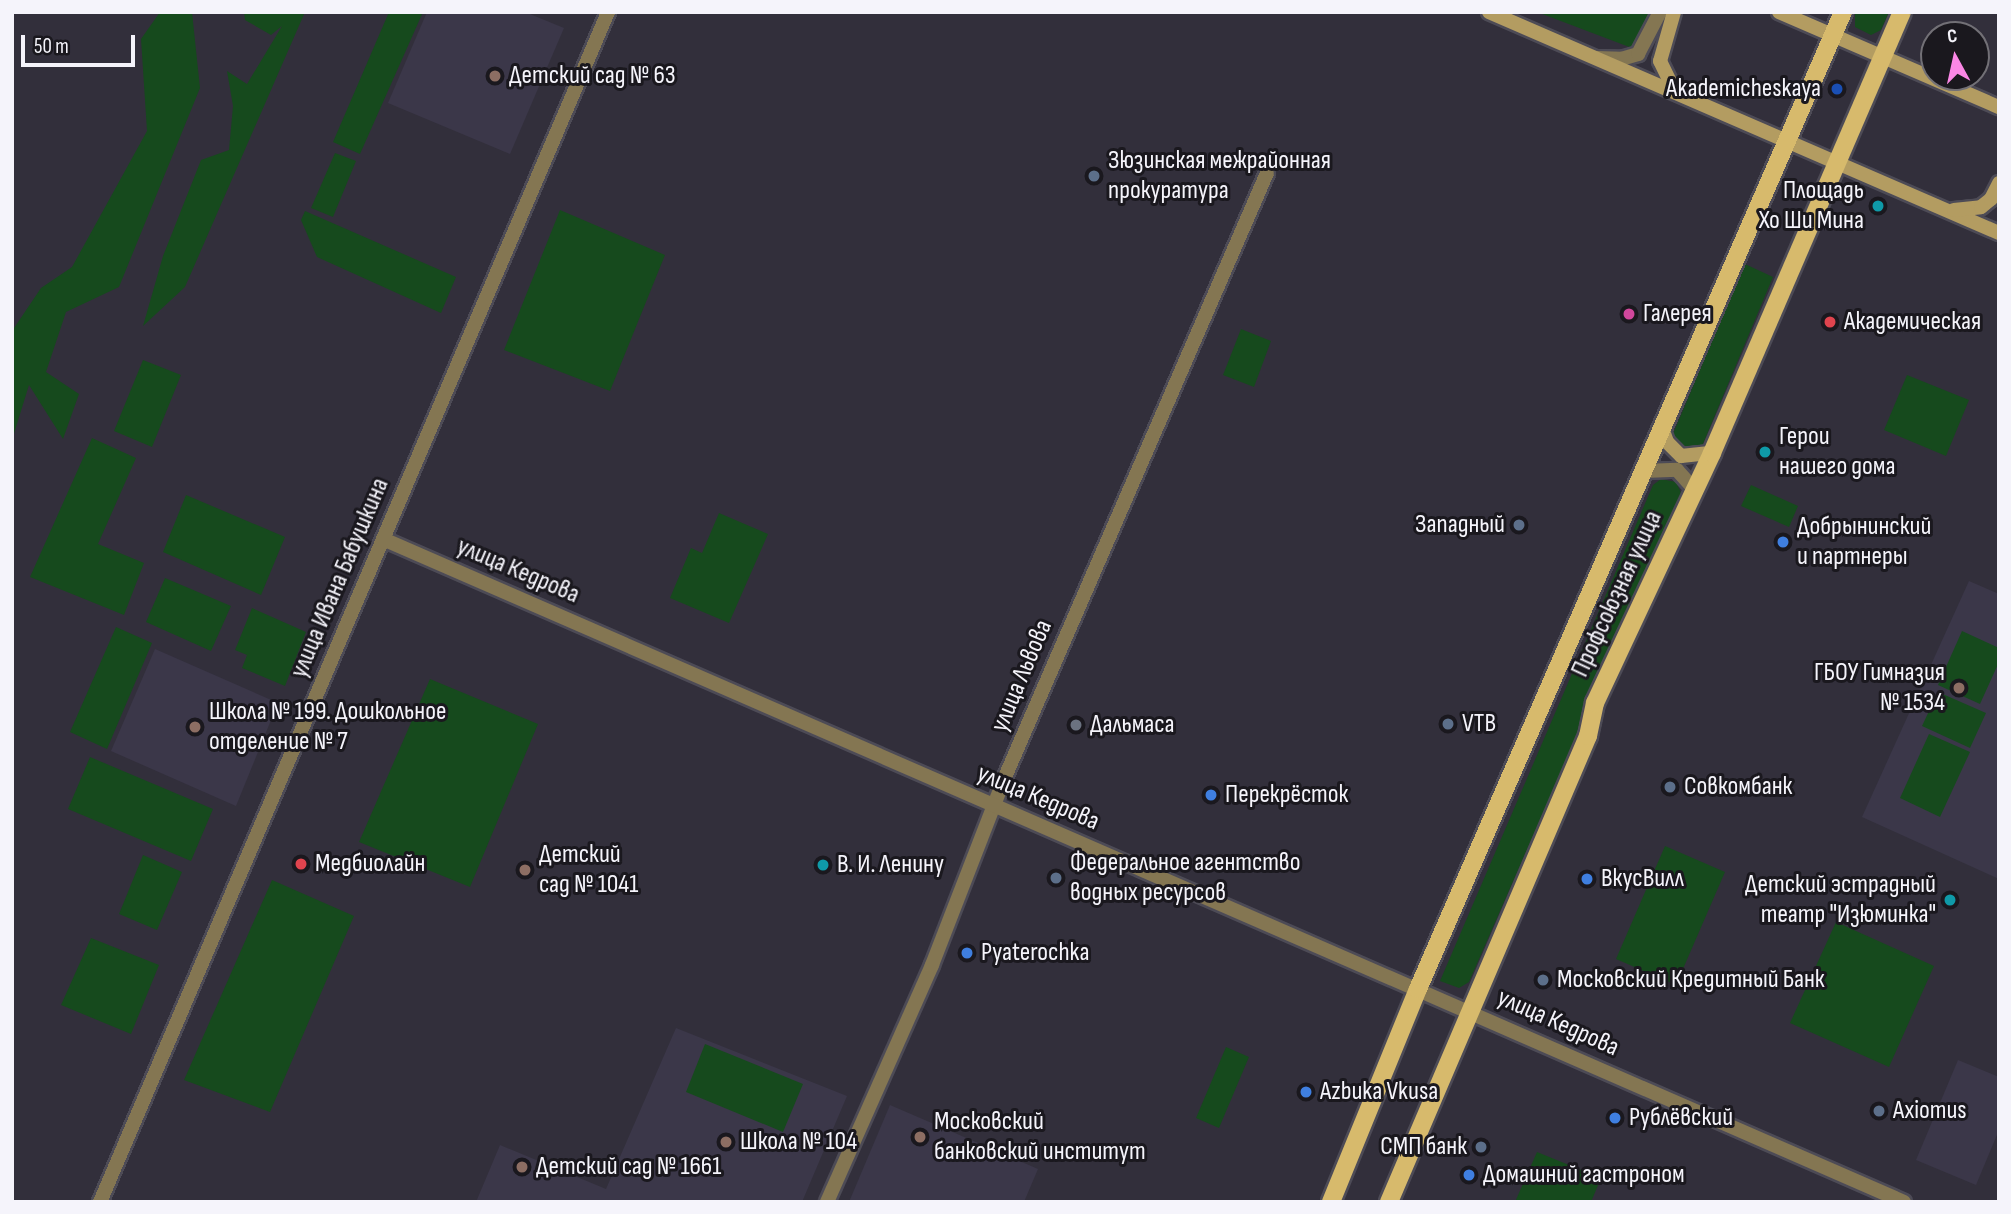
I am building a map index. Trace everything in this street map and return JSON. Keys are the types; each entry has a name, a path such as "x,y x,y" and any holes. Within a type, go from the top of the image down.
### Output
{"main road":[{"path":"1489,12 1999,233"},
{"path":"1674,12 1660,61 1676,93"},
{"path":"1779,12 1998,107"},
{"name":"Профсоюзная улица","path":"1331,1202 1418,989 1843,12"},
{"name":"Профсоюзная улица","path":"1389,1202 1468,1010 1588,736 1595,703 1712,453 1902,12"},
{"path":"1946,209 1981,207 1991,199 1999,183"},
{"path":"1662,428 1667,442 1681,456 1712,453"}],"street":[{"name":"улица Ивана Бабушкина","path":"100,1202 608,12"},
{"path":"1596,58 1621,60 1638,54 1660,12"},
{"name":"улица Львова","path":"827,1202 932,965 993,806 1267,173"},
{"path":"1644,471 1676,470 1695,490"},
{"name":"улица Кедрова","path":"383,539 1468,1010 1897,1200"}],"shaded area":[{"path":"427,12 525,12 564,28 510,154 388,103"},
{"name":"ГБОУ Гимназия № 1534","path":"1969,581 1999,594 1999,879 1862,817"},
{"name":"Школа № 199. Дошкольное отделение № 7","path":"155,649 278,703 236,806 111,751"},
{"name":"Школа № 104","path":"676,1028 847,1096 802,1202 476,1202 500,1145 606,1189"},
{"path":"1958,1060 1999,1077 1999,1130 1976,1185 1916,1160"},
{"name":"Московский банковский институт","path":"890,1105 1038,1169 1024,1202 849,1202"}],"green space":[{"path":"160,12 192,12 200,88 119,287 66,312 46,372 79,394 63,439 29,385 12,440 12,331 41,288 72,267 147,131 141,39"},
{"path":"244,12 305,12 185,287 143,326 163,256 201,160 229,150 233,106 227,71 247,84 282,26 271,35 245,20"},
{"path":"389,12 423,12 360,154 333,142"},
{"path":"1537,12 1656,12 1640,45 1632,48"},
{"path":"1855,12 1889,12 1881,30 1871,35 1855,27"},
{"path":"335,153 356,161 333,217 311,208"},
{"path":"560,210 665,255 610,391 504,350"},
{"path":"305,211 456,277 441,313 317,257 301,220"},
{"path":"1745,264 1773,277 1700,451 1689,455 1673,442 1672,436"},
{"path":"1241,329 1271,341 1254,387 1223,375"},
{"path":"143,360 181,375 152,447 114,431"},
{"path":"1907,375 1969,400 1946,456 1884,430"},
{"path":"92,438 136,458 98,544 144,563 124,615 30,577"},
{"path":"1661,479 1676,482 1682,495 1469,982 1459,988 1440,981 1653,485"},
{"path":"1751,485 1798,506 1789,527 1741,506"},
{"path":"186,495 285,537 261,595 163,552"},
{"path":"719,513 768,534 729,623 670,598 691,548 702,553"},
{"path":"165,578 231,606 211,651 146,622"},
{"path":"252,608 306,632 285,686 242,668 247,655 235,650"},
{"path":"116,627 152,643 107,749 70,732"},
{"path":"1962,631 1999,648 1999,662 1980,704 1938,685"},
{"path":"430,679 538,724 470,887 359,842"},
{"path":"1938,692 1986,713 1970,748 1922,726"},
{"path":"1929,734 1970,752 1940,817 1900,798"},
{"path":"90,757 213,809 191,861 68,809"},
{"path":"1665,846 1725,872 1676,985 1616,959"},
{"path":"143,855 182,872 157,930 119,914"},
{"path":"272,880 354,916 270,1112 184,1080"},
{"path":"1836,922 1934,966 1889,1067 1790,1023"},
{"path":"91,938 159,965 131,1034 61,1005"},
{"path":"705,1044 803,1084 783,1132 686,1092"},
{"path":"1226,1047 1249,1057 1219,1128 1196,1118"},
{"path":"1537,1152 1601,1178 1591,1202 1515,1202"}],"place":[{"name":"Детский сад № 63","path":"495,76"},
{"name":"Akademicheskaya","path":"1837,89"},
{"name":"Зюзинская межрайонная прокуратура","path":"1094,176"},
{"name":"Площадь Хо Ши Мина","path":"1878,206"},
{"name":"Галерея","path":"1629,314"},
{"name":"Академическая","path":"1830,322"},
{"name":"Герои нашего дома","path":"1765,452"},
{"name":"Западный","path":"1519,525"},
{"name":"Добрынинский и партнеры","path":"1783,542"},
{"name":"ГБОУ Гимназия № 1534","path":"1959,688"},
{"name":"VTB","path":"1448,724"},
{"name":"Дальмаса","path":"1076,725"},
{"name":"Школа № 199. Дошкольное отделение № 7","path":"195,727"},
{"name":"Совкомбанк","path":"1670,787"},
{"name":"Перекрёсток","path":"1211,795"},
{"name":"Медбиолайн","path":"301,864"},
{"name":"В. И. Ленину","path":"823,865"},
{"name":"Детский сад № 1041","path":"525,870"},
{"name":"Федеральное агентство водных ресурсов","path":"1056,878"},
{"name":"ВкусВилл","path":"1587,879"},
{"name":"Детский эстрадный театр \"Изюминка\"","path":"1950,900"},
{"name":"Pyaterochka","path":"967,953"},
{"name":"Московский Кредитный Банк","path":"1543,980"},
{"name":"Azbuka Vkusa","path":"1306,1092"},
{"name":"Axiomus","path":"1879,1111"},
{"name":"Рублёвский","path":"1615,1118"},
{"name":"Московский банковский институт","path":"920,1137"},
{"name":"Школа № 104","path":"726,1142"},
{"name":"СМП банк","path":"1481,1147"},
{"name":"Детский сад № 1661","path":"522,1167"},
{"name":"Домашний гастроном","path":"1469,1175"}]}
